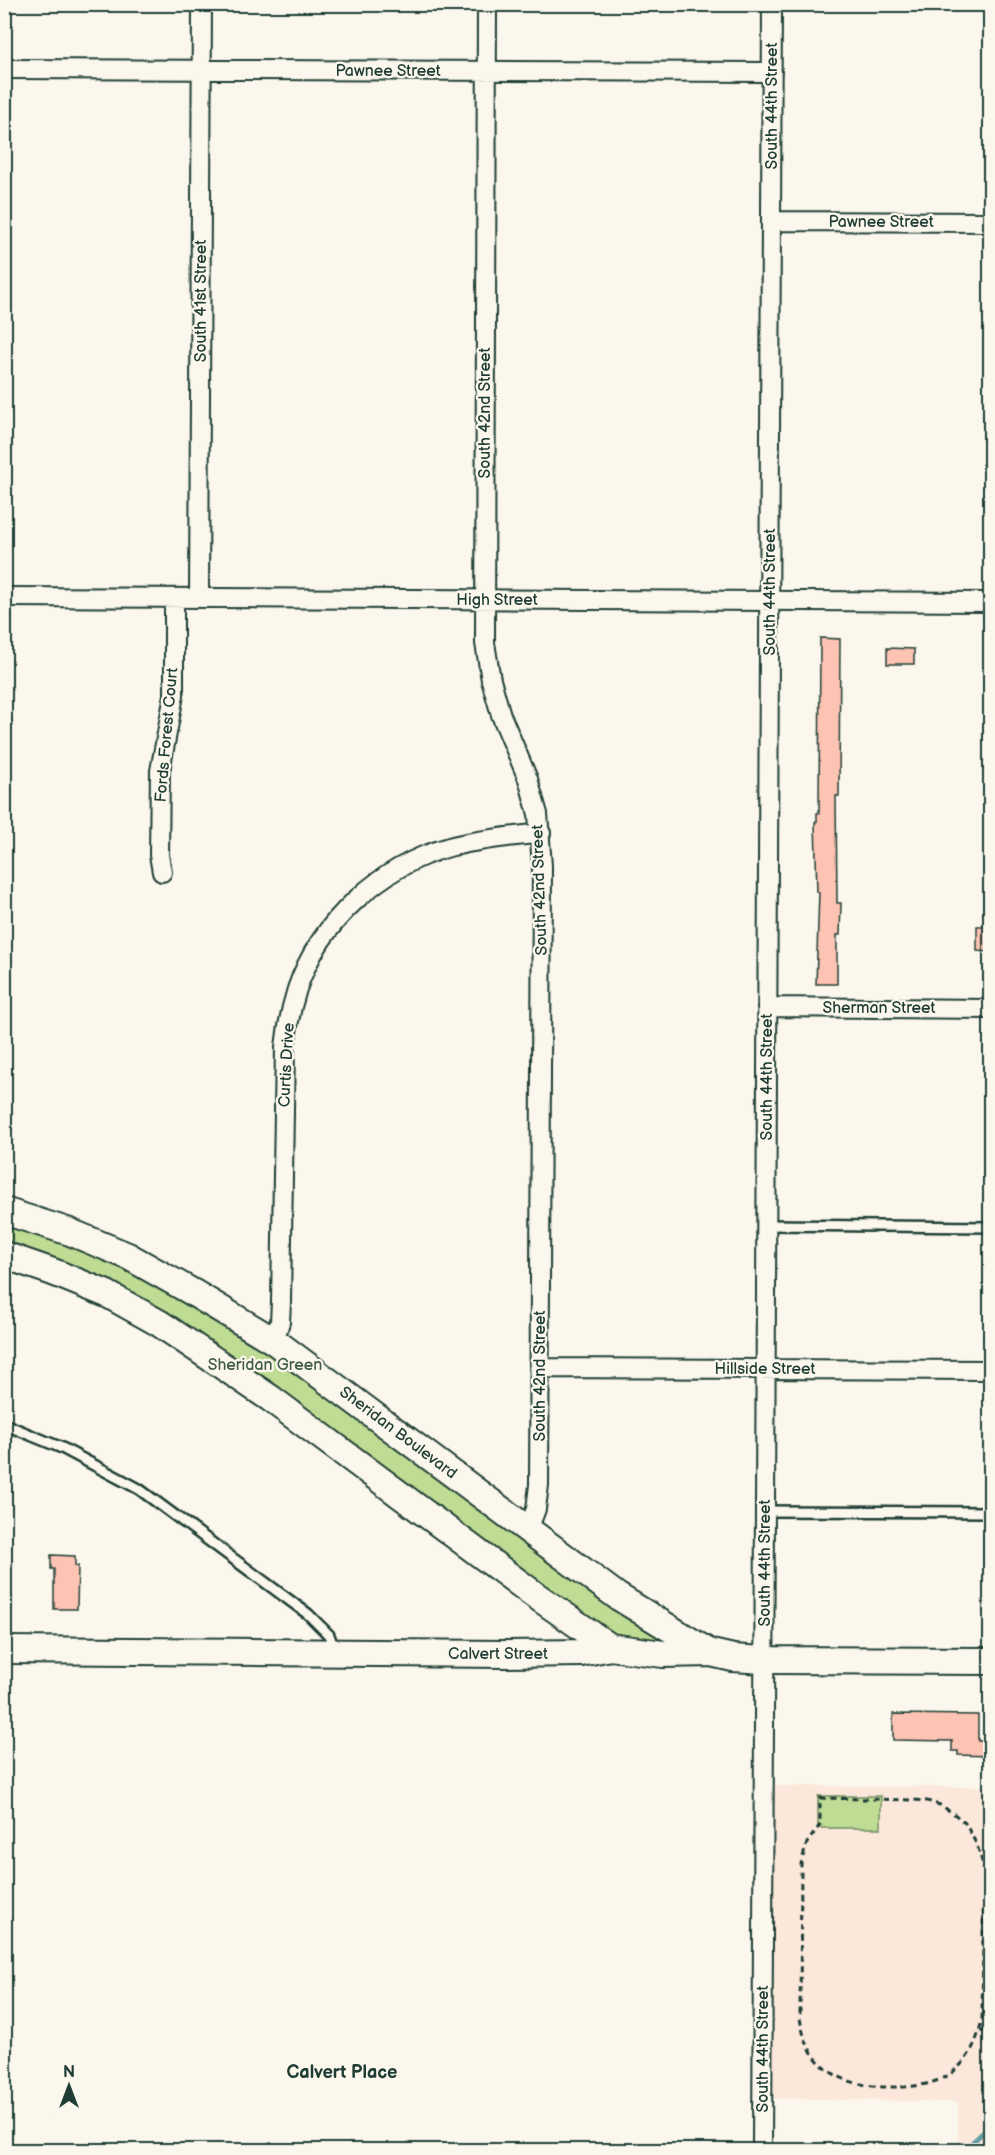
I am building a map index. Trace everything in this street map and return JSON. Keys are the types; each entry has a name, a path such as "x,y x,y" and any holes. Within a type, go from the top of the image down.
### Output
{"main road":[{"name":"Sheridan Boulevard","path":"4,1211 70,1232 128,1256 274,1341 617,1596 711,1653"},
{"path":"4,1255 106,1294 159,1323 270,1398 535,1595 610,1647"},
{"name":"Calvert Street","path":"4,1650 562,1654 610,1647 663,1654 711,1653 733,1658 764,1660 990,1661"}],"street":[{"name":"South 41st Street","path":"200,598 202,4"},
{"name":"South 42nd Street","path":"487,4 485,643 491,680 501,716 528,779 540,833 543,866 539,1485 536,1509 528,1530"},
{"name":"South 44th Street","path":"762,2151 772,4"},
{"name":"Pawnee Street","path":"4,69 772,72"},
{"name":"Pawnee Street","path":"771,221 990,222"},
{"name":"High Street","path":"4,597 990,602"},
{"name":"Fords Forest Court","path":"162,872 159,855 160,771 174,695 174,598"},
{"name":"Curtis Drive","path":"274,1341 280,1322 281,1302 285,1047 288,1019 297,987 311,957 330,928 349,906 369,888 417,858 471,842 540,833"},
{"name":"Sherman Street","path":"767,1007 990,1008"},
{"name":"Hillside Street","path":"539,1368 990,1370"}],"lane":[{"path":"766,1226 990,1227"},
{"path":"4,1424 71,1453 139,1489 308,1614 329,1635 336,1654"},
{"path":"765,1510 990,1512"}],"path":[{"path":"820,1798 927,1801 953,1813 965,1823 977,1845 984,1868 980,2031 973,2049 951,2073 925,2084 884,2087 852,2083 829,2072 812,2053 805,2040 800,2017 801,1864 807,1843 820,1825 820,1798"},
{"path":"980,2031 990,2031"}],"shaded area":[{"path":"764,1786 990,1787 990,2150 958,2150 958,2102 762,2098"}],"green space":[{"name":"Sheridan Green","path":"5,1211 128,1256 711,1653 633,1650 216,1361 5,1255"},
{"path":"818,1796 881,1796 881,1828 818,1828"}],"building":[{"path":"820,638 840,639 839,796 836,796 837,903 841,903 840,935 837,935 837,984 816,984 819,892 817,892 815,822 817,822 817,813 819,813"},
{"path":"887,648 914,649 914,664 887,664"},
{"path":"977,926 990,926 990,952 977,951"},
{"path":"51,1555 75,1556 75,1566 78,1566 77,1609 54,1609 54,1569 51,1569"},
{"path":"893,1714 978,1715 978,1741 990,1741 990,1756 958,1755 958,1751 952,1751 952,1741 893,1740"}],"waterway":[{"path":"964,2150 990,2126"}],"district":[{"name":"Calvert Place","path":"342,2072"}]}
